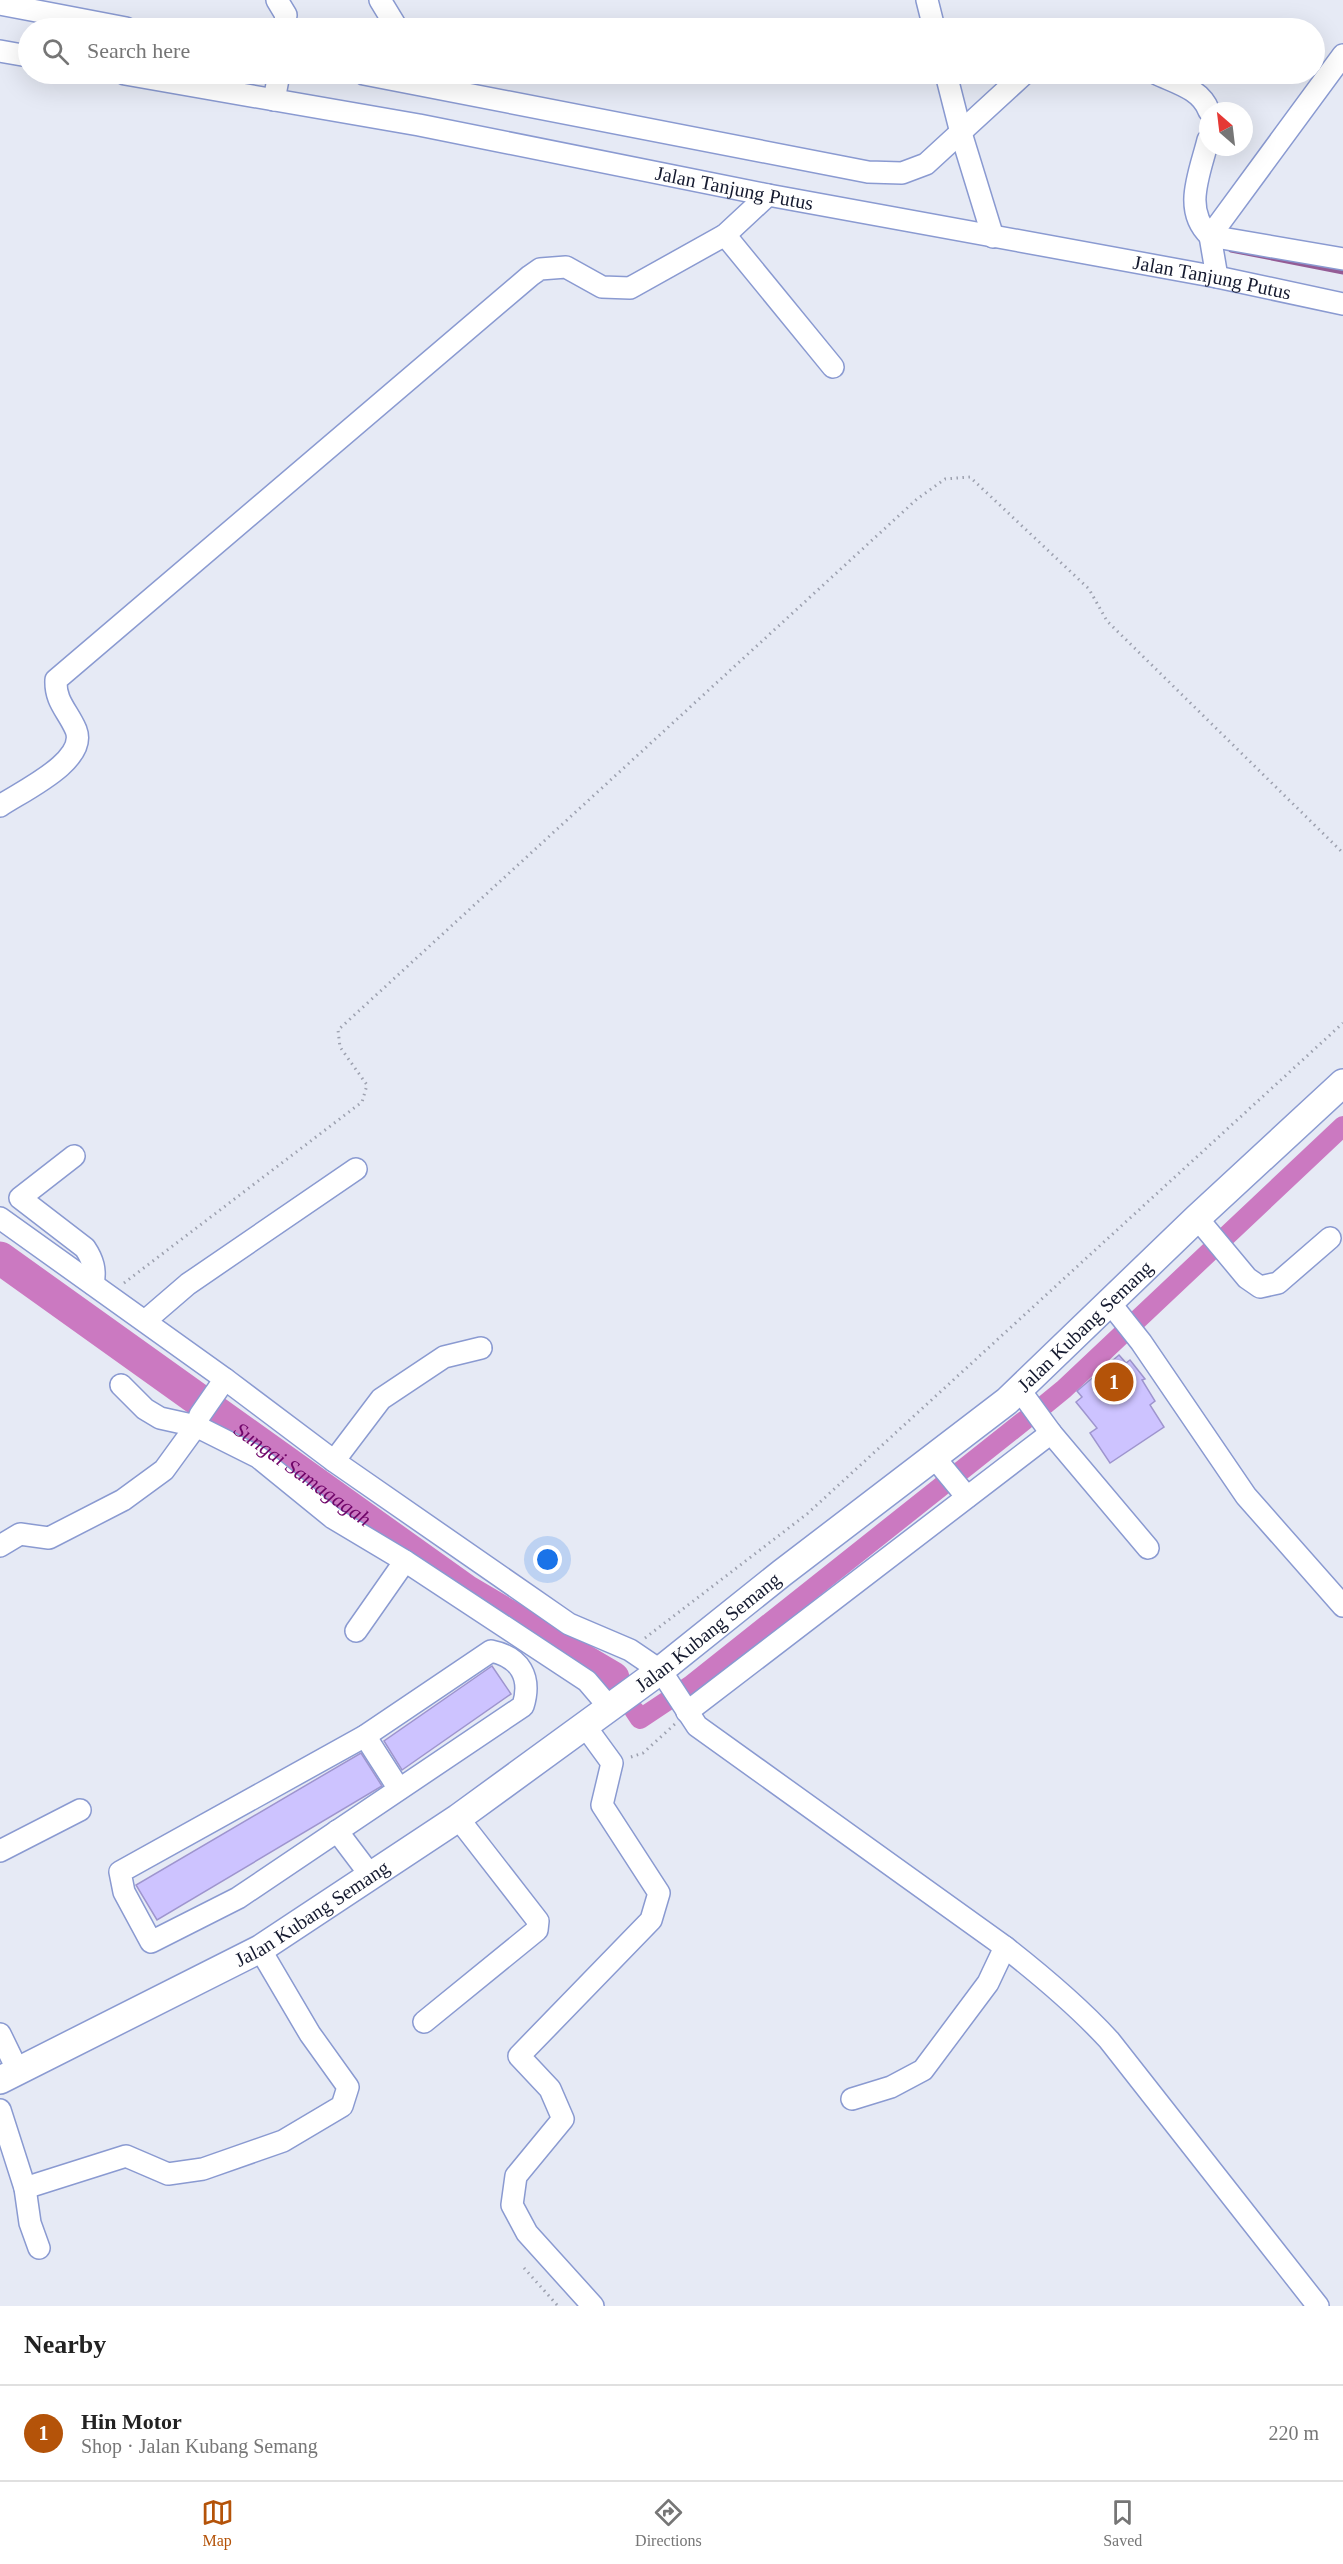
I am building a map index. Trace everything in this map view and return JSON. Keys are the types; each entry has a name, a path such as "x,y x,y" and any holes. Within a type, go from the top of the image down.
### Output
{"main road":[{"name":"Jalan Kubang Semang","path":"9,2075 260,1949 458,1818 610,1708 674,1691 953,1479 1019,1389 1117,1312 1205,1227 1343,1083"}],"street":[{"path":"277,0 286,18"},
{"path":"380,0 391,18"},
{"path":"927,0 932,18"},
{"path":"0,4 74,18"},
{"path":"0,51 18,54"},
{"path":"1325,79 1343,55"},
{"name":"Jalan Tanjung Putus","path":"183,84 419,125 768,195 1217,277 1343,304"},
{"path":"274,100 277,84"},
{"path":"443,84 868,172 902,173 926,164 1013,84"},
{"path":"949,84 993,237"},
{"path":"1179,84 1194,91 1205,102"},
{"path":"1217,277 1210,236 1322,84"},
{"path":"1204,156 1193,207 1198,225 1210,236 1343,259"},
{"path":"0,806 68,761 77,748 76,731 56,693 56,680 530,276 540,269 566,267 602,287 630,288 725,235 768,195"},
{"path":"725,235 833,367"},
{"path":"74,1156 20,1198 85,1248 91,1257 101,1290"},
{"path":"146,1322 188,1284 356,1169"},
{"path":"0,1218 146,1322 222,1383 568,1624 630,1650 674,1691 698,1726 1005,1947 1078,2007 1109,2040 1318,2306"},
{"path":"1205,1227 1247,1278 1260,1287 1278,1283 1330,1238"},
{"path":"1117,1312 1141,1342 1246,1497 1343,1606"},
{"path":"334,1461 381,1399 444,1357 481,1348"},
{"path":"0,1546 20,1534 49,1538 123,1500 164,1470 222,1383"},
{"path":"121,1386 145,1409 160,1418 198,1421 258,1457 333,1518 405,1561 587,1681 610,1708"},
{"path":"1019,1389 1052,1433 1148,1548"},
{"path":"674,1691 953,1479 1052,1433"},
{"path":"356,1630 405,1561"},
{"path":"491,1651 508,1654 524,1673 527,1693 523,1706 238,1898 151,1942 124,1892 120,1872 365,1736 491,1651"},
{"path":"585,1726 612,1763 602,1805 659,1893 651,1920 519,2056 550,2089 563,2119 516,2176 512,2205 527,2233 593,2306"},
{"path":"365,1736 399,1789"},
{"path":"0,1851 80,1810"},
{"path":"424,2022 537,1930 538,1921 458,1818"},
{"path":"337,1831 371,1876"},
{"path":"852,2099 891,2087 923,2070 988,1983 1005,1947"},
{"path":"25,2188 126,2156 168,2174 203,2169 283,2141 342,2106 348,2087 310,2034 260,1949"},
{"path":"0,2034 9,2075"},
{"path":"0,2110 25,2188 30,2223 39,2248"}],"path":[{"path":"101,1290 362,1102 367,1085 340,1047 338,1030 917,499 945,478 970,477 1089,589 1107,621 1343,853"},
{"path":"630,1650 807,1515 1343,1023"},
{"path":"612,1763 643,1753 674,1691"},
{"path":"524,2268 558,2306"}],"building":[{"path":"1119,1355 1126,1363 1130,1360 1145,1379 1142,1380 1155,1401 1150,1405 1164,1427 1110,1463 1090,1433 1097,1428 1076,1402 1082,1397 1077,1391"},
{"path":"492,1666 511,1694 402,1770 384,1741"},
{"path":"361,1753 382,1786 157,1920 136,1885"}],"waterway":[{"path":"1231,250 1343,272"},
{"path":"1042,1407 1064,1389 1343,1126"},
{"name":"Sungai Samagagah","path":"0,1258 466,1591 613,1678"},
{"path":"634,1710 640,1719 691,1685 1025,1420"}],"place":[{"name":"Hin Motor","path":"1114,1382"}]}
